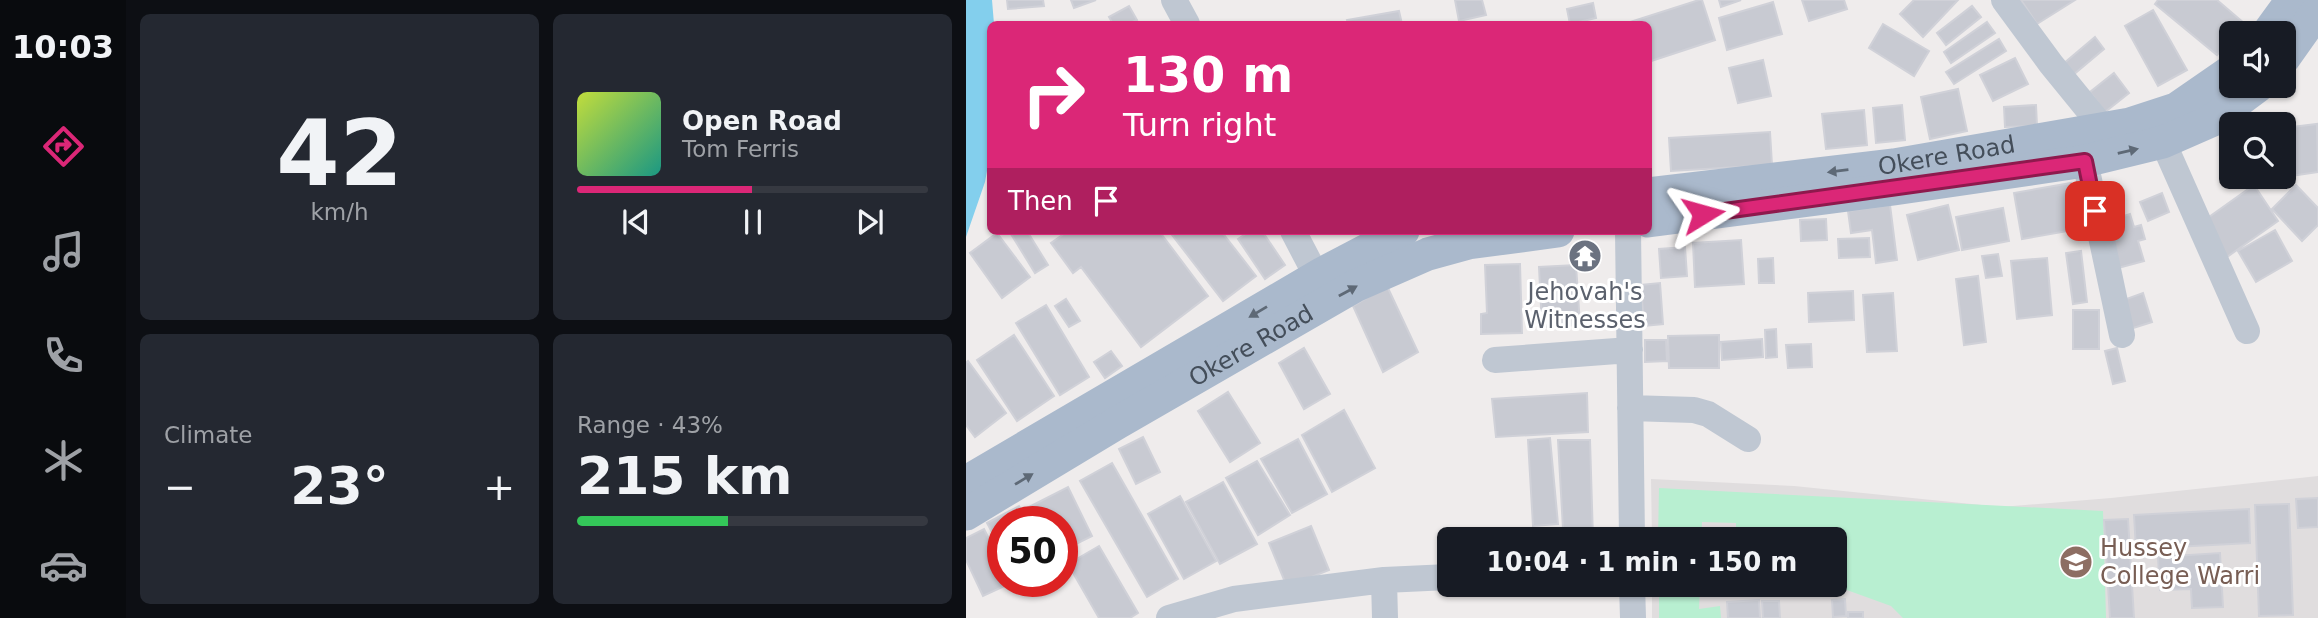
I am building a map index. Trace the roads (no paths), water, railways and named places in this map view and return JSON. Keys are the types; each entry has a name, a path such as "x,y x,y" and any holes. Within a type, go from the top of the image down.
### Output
{"main road":[{"path":"2277,21 2292,0"},
{"path":"2296,41 2318,11"},
{"name":"Okere Road","path":"1652,194 1894,165 2130,124 2176,109 2219,79"},
{"name":"Okere Road","path":"1652,220 2085,161 2163,142 2211,121 2242,98"},
{"name":"Okere Road","path":"966,482 1317,277 1396,235"},
{"name":"Okere Road","path":"966,514 1117,423 1355,286 1428,254 1468,243 1528,235"}],"street":[{"path":"1174,0 1185,21"},
{"path":"2004,0 2104,129"},
{"path":"2163,142 2247,331"},
{"path":"2085,161 2122,335"},
{"path":"1295,235 1317,277"},
{"path":"1628,235 1632,527"},
{"path":"1494,360 1630,350"},
{"path":"1630,408 1694,410 1708,414 1748,439"},
{"path":"1169,618 1234,598 1384,580 1437,578"},
{"path":"1384,580 1385,618"},
{"path":"1632,597 1633,618"}],"water":[{"path":"966,0 992,0 994,21 987,21 987,171 966,237"}],"place":[{"name":"Jehovah's Witnesses","path":"1585,256"},
{"name":"Hussey College Warri","path":"2076,562"}]}
